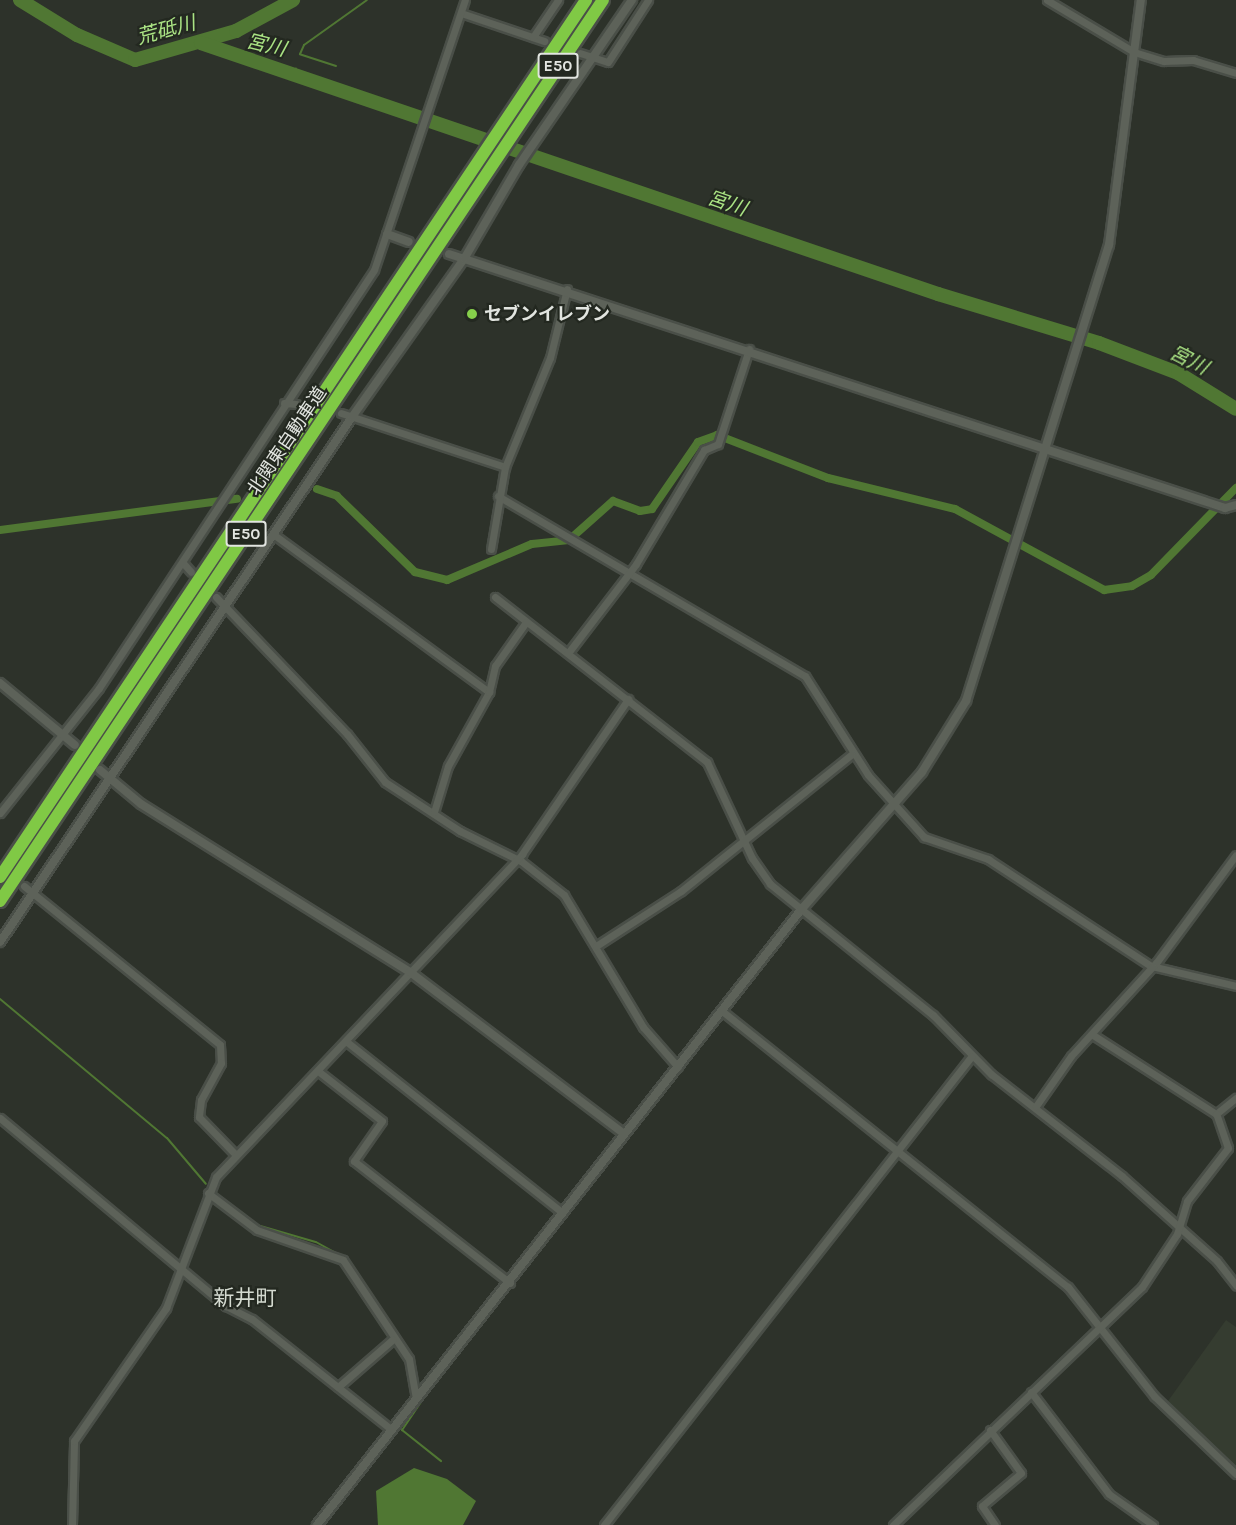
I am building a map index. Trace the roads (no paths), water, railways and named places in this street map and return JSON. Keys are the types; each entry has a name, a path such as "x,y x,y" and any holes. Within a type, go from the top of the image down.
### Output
{"highway":[{"name":"北関東自動車道","path":"0,877 586,0"},
{"name":"北関東自動車道","path":"0,901 603,0"}],"street":[{"path":"0,813 63,734 183,564 284,403 374,270 465,0"},
{"path":"533,37 558,0"},
{"path":"0,942 28,890 110,777 352,417 464,259 532,143 595,58 632,0"},
{"path":"580,53 608,62 648,0"},
{"path":"1047,0 1134,52 1164,61 1193,60 1236,73"},
{"path":"316,1525 391,1428 510,1283 800,911 894,805 966,701 1019,545 1112,231 1141,0"},
{"path":"461,13 544,41"},
{"path":"387,234 409,242"},
{"path":"449,254 567,289 1225,508 1236,505"},
{"path":"491,549 498,496 505,466 550,358 567,289"},
{"path":"568,653 631,570 675,492 704,450 720,437 749,349"},
{"path":"284,403 296,405"},
{"path":"341,413 505,466"},
{"path":"498,496 631,570 805,676 852,754 924,837 988,859 1151,966 1236,986"},
{"path":"273,534 489,692"},
{"path":"183,564 191,572"},
{"path":"216,597 347,734 380,777 434,812 516,859 570,901 643,1028 678,1067"},
{"path":"495,597 707,762 760,871 800,911 933,1015 971,1057 1036,1106 1177,1227 1236,1285"},
{"path":"434,812 448,766 489,692 495,666 526,622"},
{"path":"0,683 75,745"},
{"path":"72,1525 72,1451 78,1432 160,1319 182,1271 208,1193 236,1155 347,1042 516,859 628,699"},
{"path":"596,946 681,891 852,754"},
{"path":"100,770 141,804 410,972 624,1134"},
{"path":"1036,1106 1071,1056 1093,1035 1151,966 1236,855"},
{"path":"28,890 220,1044 221,1063 201,1100 199,1117 236,1155"},
{"path":"722,1011 1068,1287 1154,1396 1236,1474"},
{"path":"1093,1035 1216,1114 1228,1148"},
{"path":"347,1042 563,1213"},
{"path":"604,1525 971,1057"},
{"path":"318,1071 382,1121 354,1161 510,1283"},
{"path":"1216,1114 1236,1098"},
{"path":"0,1119 182,1271 391,1428"},
{"path":"893,1525 1142,1287 1177,1227 1187,1201 1228,1148"},
{"path":"1228,1148 1236,1151"},
{"path":"208,1193 257,1230 343,1260 392,1340 409,1359 416,1398"},
{"path":"338,1387 392,1340"},
{"path":"1031,1392 1109,1494 1153,1525"},
{"path":"990,1430 1021,1473 982,1506 995,1525"}],"waterway":[{"name":"荒砥川","path":"20,0 77,35 135,60 236,31 293,0"},
{"path":"336,66 300,54 304,45 367,0"},
{"name":"宮川","path":"201,43 938,294 1099,343 1178,373 1236,409"},
{"path":"294,72 296,68"},
{"path":"317,489 337,496 415,572 447,580 532,544 569,540 613,501 640,511 652,509 698,442 717,435 828,478 955,509 1104,590 1132,586 1151,575 1236,488"},
{"path":"0,530 237,499"},
{"path":"0,999 167,1138 206,1184"},
{"path":"241,1212 257,1225 316,1242 339,1255"},
{"path":"348,1263 372,1297"},
{"path":"413,1365 417,1383"},
{"path":"421,1402 402,1430 441,1461"}],"tunnel":[{"path":"409,242 449,254"},
{"path":"296,404 341,413"}],"place":[{"name":"セブンイレブン","path":"472,314"}],"district":[{"name":"新井町","path":"245,1298"}]}
